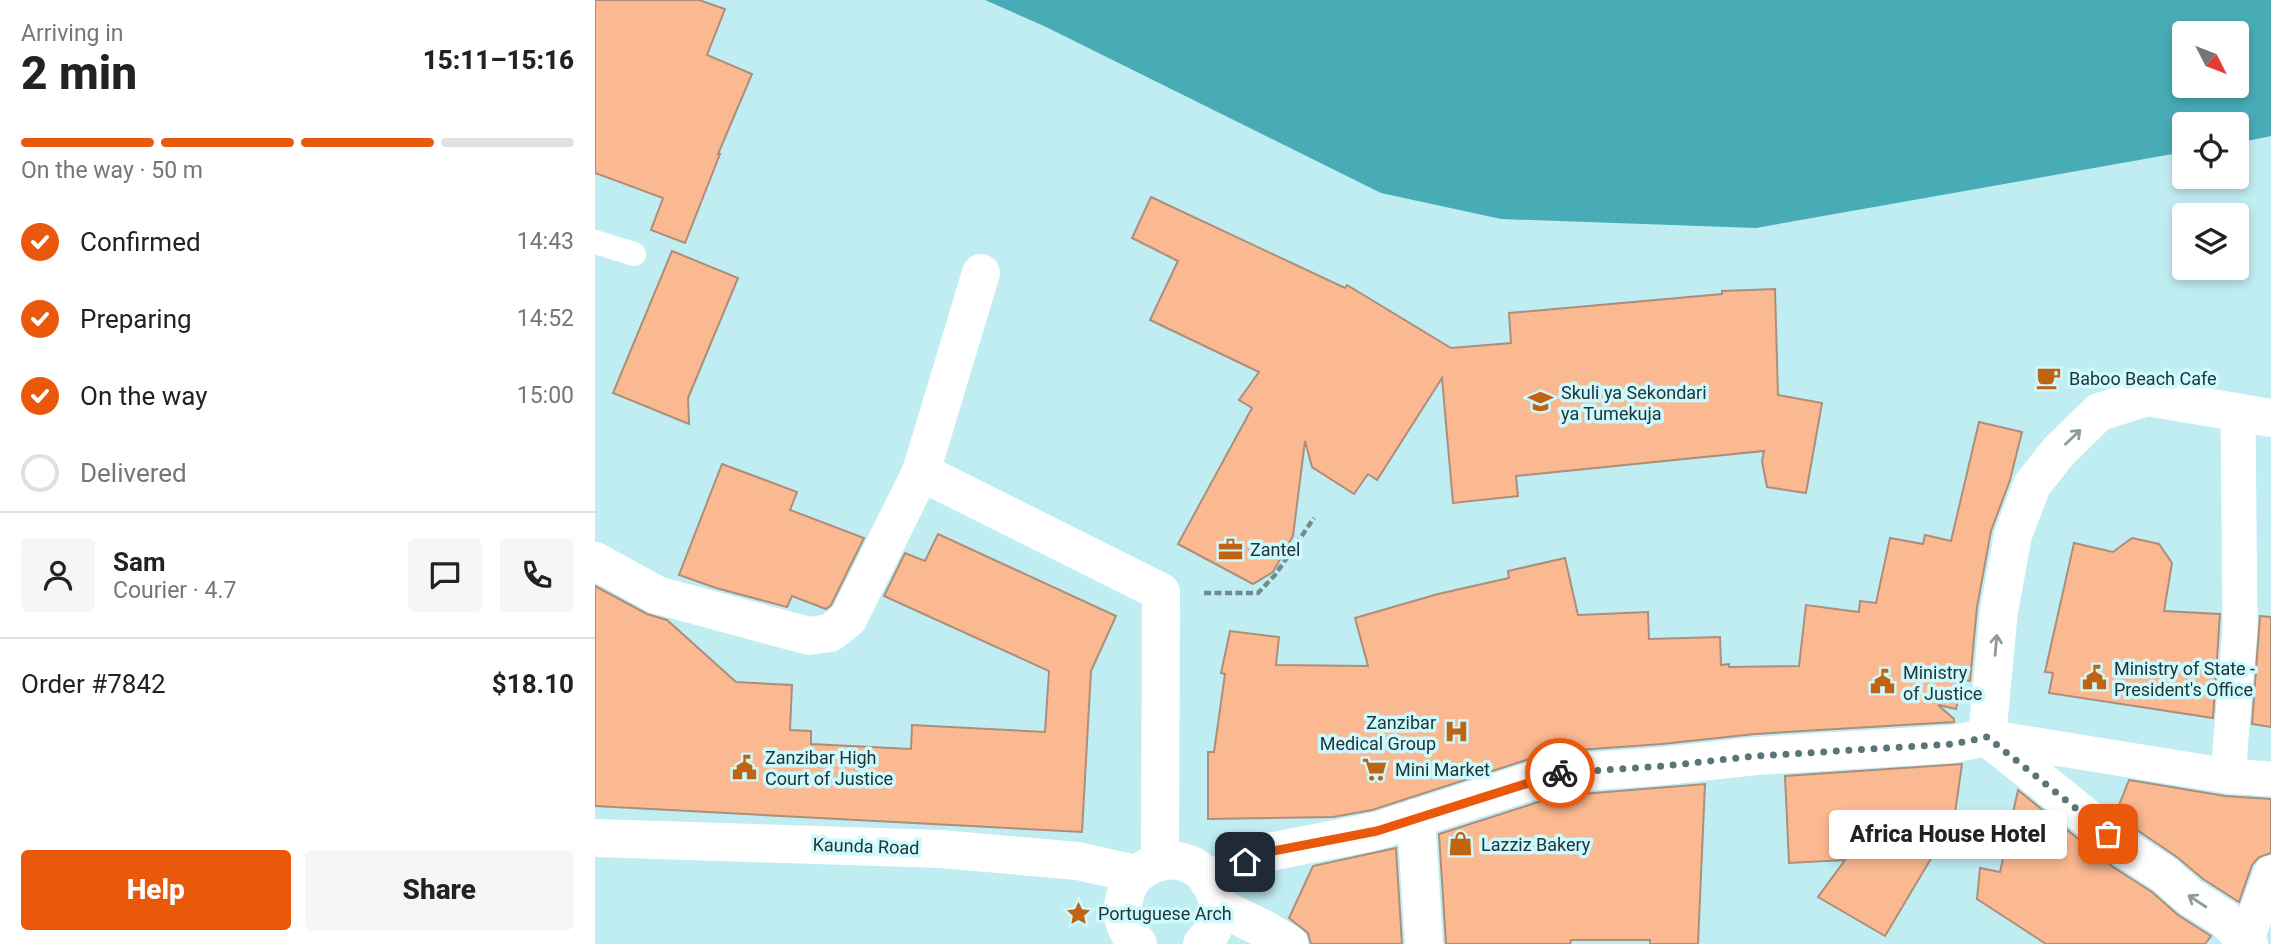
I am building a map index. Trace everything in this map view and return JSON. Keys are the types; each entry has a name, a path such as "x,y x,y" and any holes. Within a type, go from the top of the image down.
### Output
{"street":[{"path":"595,561 657,595 809,636 830,633 848,620 921,472 981,273"},
{"path":"1987,737 1999,611 2013,535 2032,485 2052,459 2099,412 2147,397 2255,415 2228,776"},
{"path":"921,472 1161,592 1148,867 1127,885 1121,913 1124,926 1138,944"},
{"path":"1987,737 2127,850 2165,875 2190,897 2225,919 2248,942 2271,873"},
{"path":"1202,944 1217,923 1214,894 1263,853 1377,831 1553,774 1756,756 1953,744 1987,737 2228,776 2271,779"},
{"path":"1416,818 1424,944"},
{"name":"Kaunda Road","path":"595,838 941,849 1148,867 1187,862 1199,869 1214,894 1289,944"}],"lane":[{"path":"595,242 634,254"}],"path":[{"path":"1161,592 1258,593 1275,575 1314,518"},
{"path":"1268,575 1275,575"}],"water":[{"path":"985,0 2271,0 2271,136 2249,141 2249,112 2172,112 2172,154 1756,228 1501,219 1381,193 1044,26"}],"building":[{"path":"595,0 699,0 725,9 707,55 752,74 718,154 685,243 651,230 663,198 595,173"},
{"path":"1151,197 1345,288 1347,285 1451,348 1511,343 1509,313 1722,294 1722,291 1775,289 1778,395 1822,403 1806,493 1767,487 1762,461 1764,451 1516,476 1518,496 1453,503 1442,378 1377,480 1368,474 1354,494 1312,467 1305,441 1293,536 1273,572 1253,584 1178,544 1252,408 1239,400 1259,372 1150,320 1178,261 1132,238"},
{"path":"672,251 738,278 688,398 689,424 613,393"},
{"path":"1979,422 2022,432 2010,480 1991,531 1977,607 1970,681 1962,680 1956,709 1938,705 1954,722 1755,734 1551,752 1372,810 1333,817 1208,819 1208,752 1214,752 1225,674 1221,673 1230,631 1279,637 1276,665 1368,666 1355,618 1438,594 1509,578 1508,571 1565,558 1578,615 1648,612 1649,639 1720,637 1721,665 1799,666 1806,605 1859,612 1860,601 1876,603 1890,538 1923,544 1925,535 1951,541"},
{"path":"722,464 797,492 790,510 864,538 831,605 826,609 792,596 787,607 679,575"},
{"path":"938,534 1116,616 1091,671 1082,832 595,806 595,586 647,614 667,620 736,682 792,685 790,730 811,731 811,744 911,749 912,725 1045,732 1049,671 884,596 905,553 925,561"},
{"path":"2132,538 2159,544 2172,563 2164,611 2220,614 2213,718 2049,693 2053,673 2045,672 2074,543 2113,552"},
{"path":"2260,616 2271,617 2271,727 2252,724"},
{"path":"1962,764 1954,820 1885,936 1818,897 1845,860 1789,863 1785,776"},
{"path":"2129,780 2225,796 2271,799 2271,853 2259,857 2252,865 2239,902 2203,879 2116,813"},
{"path":"1705,784 1698,944 1650,944 1650,940 1571,940 1570,944 1446,944 1439,834 1557,796"},
{"path":"2018,790 2113,867 2211,936 2205,944 2046,944 1977,899 1980,868 2000,872"},
{"path":"1396,848 1402,944 1311,944 1308,933 1289,918 1313,866"}],"way so far":[{"path":"1560,773 1756,756 1953,744 1987,737 2108,834"}],"place":[{"name":"Baboo Beach Cafe","path":"2049,378"},
{"name":"Skuli ya Sekondari ya Tumekuja","path":"1541,402"},
{"name":"Zantel","path":"1230,549"},
{"name":"Ministry of State - President's Office","path":"2094,678"},
{"name":"Ministry of Justice","path":"1883,682"},
{"name":"Zanzibar Medical Group","path":"1456,732"},
{"name":"Zanzibar High Court of Justice","path":"745,767"},
{"name":"Mini Market","path":"1375,769"},
{"name":"Africa House Hotel","path":"2108,834"},
{"name":"Lazziz Bakery","path":"1461,844"},
{"name":"Portuguese Arch","path":"1078,913"}],"route":[{"path":"1245,862 1263,853 1377,831 1560,773"}]}
